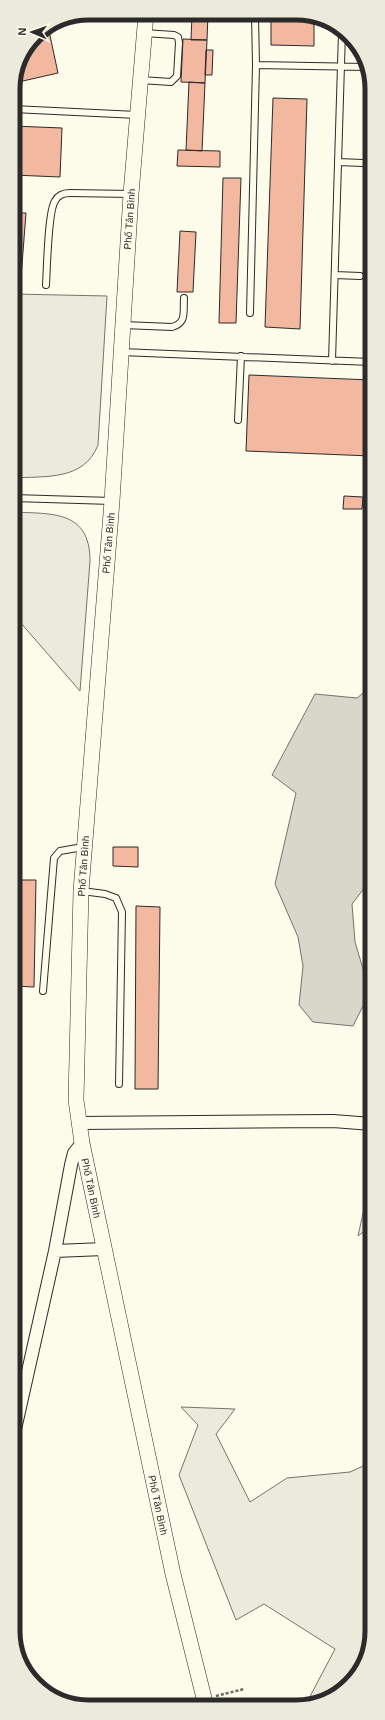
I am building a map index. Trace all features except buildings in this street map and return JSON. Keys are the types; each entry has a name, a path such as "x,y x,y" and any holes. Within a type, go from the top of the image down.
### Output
{"street":[{"name":"Phố Tân Bình","path":"145,20 130,194 121,325 112,501 81,891 76,1100 82,1143 173,1574 204,1700"},
{"path":"79,1123 333,1121 365,1123"},
{"path":"20,1407 55,1251 71,1165 74,1153 82,1143"},
{"path":"55,1251 104,1249"}],"lane":[{"path":"250,313 256,65 255,20"},
{"path":"140,80 171,82 175,80 177,76 178,37 174,35 144,33"},
{"path":"332,361 342,37"},
{"path":"256,65 361,67"},
{"path":"20,109 137,115"},
{"path":"338,162 363,163"},
{"path":"46,285 51,216 53,204 58,197 61,194 70,193 130,194"},
{"path":"335,275 360,276"},
{"path":"121,325 172,328 179,325 182,321 184,298"},
{"path":"120,352 365,362"},
{"path":"238,420 241,356"},
{"path":"20,498 112,501"},
{"path":"43,991 54,858 60,851 84,847"},
{"path":"81,891 105,894 116,898 122,912 119,1084"}],"path":[{"path":"211,1700 244,1689"}],"shaded area":[{"path":"20,294 107,296 98,445 92,457 83,465 73,471 50,476 20,478"},
{"path":"20,512 41,513 66,518 76,524 83,532 88,544 90,561 80,691 20,622"},
{"path":"365,692 365,887 352,904 355,942 365,975 365,1002 353,1026 313,1022 299,1005 303,966 298,937 275,884 296,793 272,775 315,694 357,698"},
{"path":"365,1204 365,1230 358,1236"},
{"path":"181,1407 235,1409 216,1434 250,1502 287,1478 350,1472 365,1465 365,1636 363,1649 358,1662 351,1673 345,1680 327,1693 309,1699 335,1649 264,1604 236,1620 179,1475 198,1425"}]}
